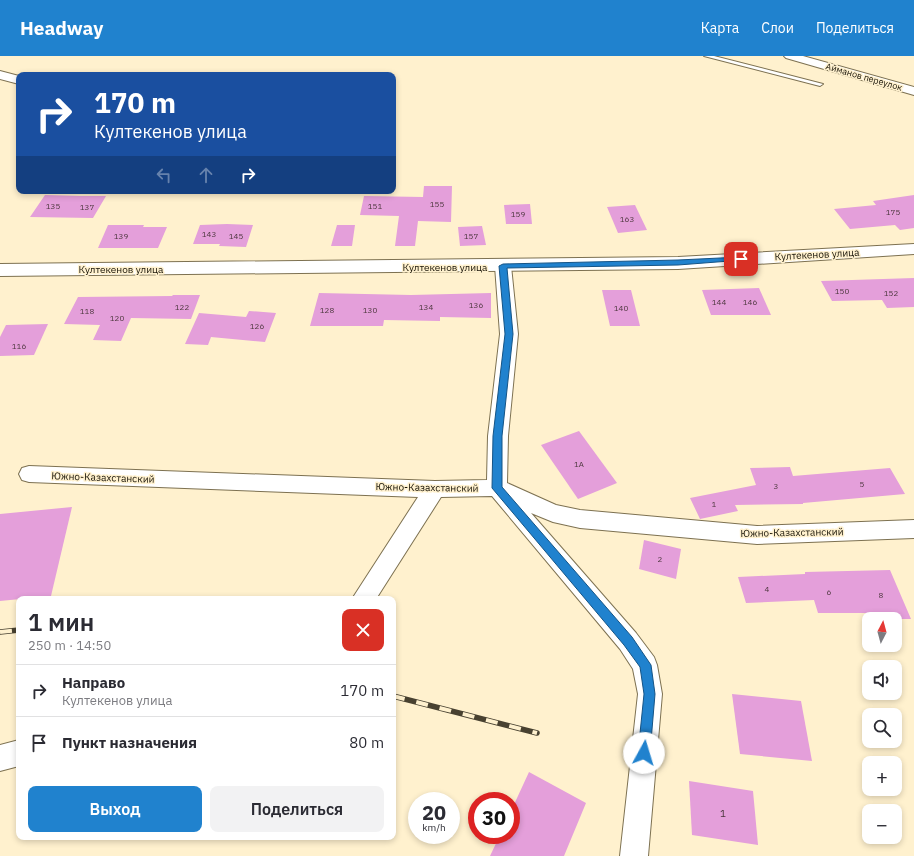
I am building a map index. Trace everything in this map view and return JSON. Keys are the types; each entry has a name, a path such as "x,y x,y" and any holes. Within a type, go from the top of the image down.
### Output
{"street":[{"name":"Айманов переулок","path":"790,56 914,91"},
{"path":"0,75 16,79"},
{"name":"Култекенов улица","path":"0,270 678,263 914,248"},
{"path":"503,266 509,334 498,436 497,488 628,641 645,665 650,694 634,856"},
{"name":"Южно-Казахстанский","path":"29,474 435,489 497,488 553,513 580,519 757,534 914,529"},
{"path":"365,596 435,489"},
{"path":"0,758 16,754"}],"lane":[{"path":"707,56 820,84"}],"building":[{"path":"424,186 452,186 451,222 418,221 415,246 395,246 399,216 360,215 364,196 423,197"},
{"path":"45,195 106,196 93,218 30,217"},
{"path":"914,195 914,228 900,230 895,225 850,229 834,209 876,205 873,201"},
{"path":"530,204 532,224 506,224 504,205"},
{"path":"635,205 647,230 618,233 607,207"},
{"path":"108,225 144,225 143,227 167,227 158,248 98,248"},
{"path":"200,225 253,225 246,247 219,246 220,244 193,244"},
{"path":"337,225 355,225 352,246 331,246"},
{"path":"482,226 486,245 460,246 458,227"},
{"path":"914,278 914,307 887,308 882,300 832,301 821,281"},
{"path":"759,288 771,315 711,315 702,290"},
{"path":"602,290 631,290 640,326 610,326"},
{"path":"319,293 411,295 491,293 491,318 440,317 440,321 384,320 383,326 310,326"},
{"path":"200,295 191,319 131,318 121,341 93,340 100,325 64,324 78,297"},
{"path":"249,311 276,313 265,342 211,337 208,345 185,344 199,313 246,317"},
{"path":"48,324 34,355 0,356 0,337 6,325"},
{"path":"579,431 617,483 578,499 541,445"},
{"path":"790,467 793,476 890,468 905,494 803,504 735,505 738,511 700,519 690,498 756,485 750,468"},
{"path":"72,507 51,596 16,596 16,599 0,601 0,514"},
{"path":"644,540 681,549 676,579 639,569"},
{"path":"890,570 911,619 902,619 902,612 818,613 814,600 746,603 738,577 805,574 805,572"},
{"path":"732,694 801,701 812,761 740,754"},
{"path":"529,772 586,803 564,856 490,856 496,844 520,844 520,792"},
{"path":"689,781 753,791 758,845 692,835"}],"railway":[{"path":"0,632 16,630"},
{"path":"396,697 537,733"}],"route":[{"path":"644,753 650,694 645,665 628,641 497,488 498,436 509,334 503,266 577,266 678,263 741,259"}]}
